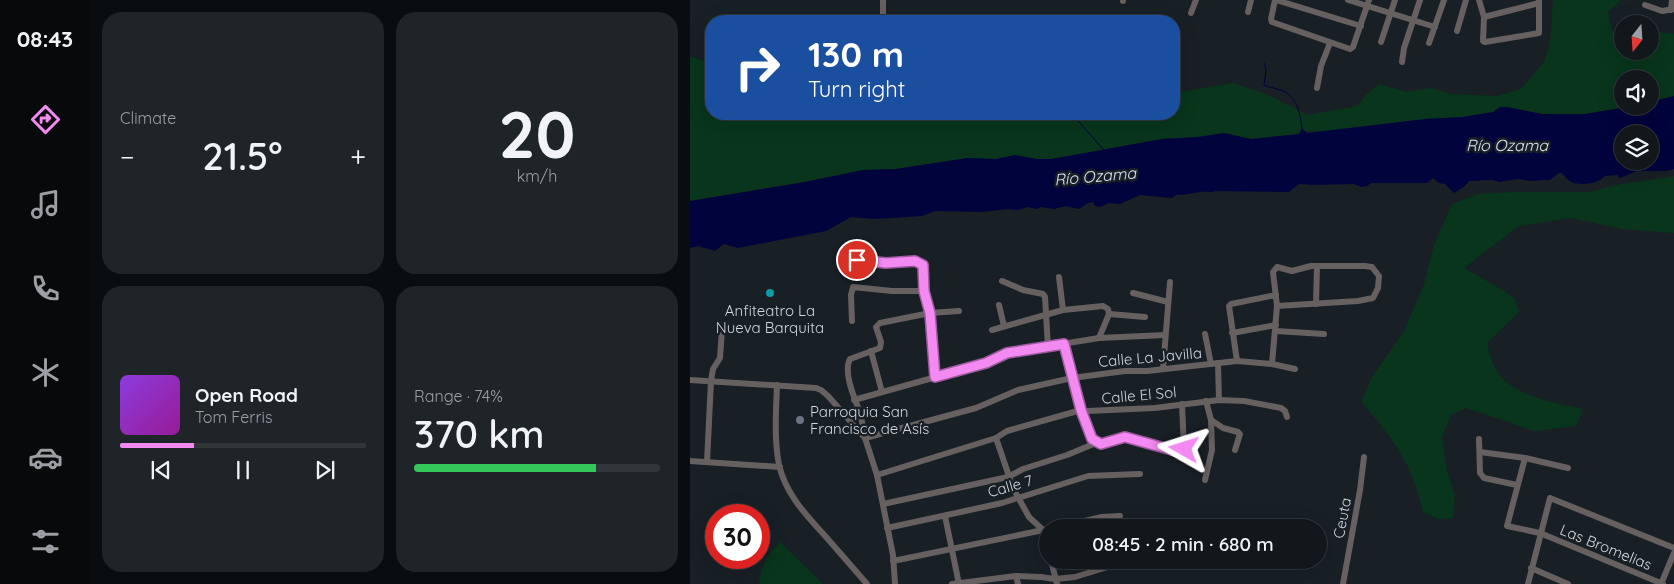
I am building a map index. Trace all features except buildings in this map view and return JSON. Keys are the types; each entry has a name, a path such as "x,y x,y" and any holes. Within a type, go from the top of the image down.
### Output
{"street":[{"path":"883,0 883,15"},
{"path":"1191,13 1196,0"},
{"path":"1248,12 1251,0"},
{"path":"1360,26 1276,0 1271,19 1272,22 1352,49 1360,26 1368,3"},
{"path":"1348,0 1368,3 1391,14 1435,27"},
{"path":"1382,42 1395,0"},
{"path":"1402,62 1404,48 1420,0"},
{"path":"1430,43 1444,0"},
{"path":"1456,31 1466,0"},
{"path":"1479,0 1484,17 1483,41 1508,39 1539,32 1539,2 1484,17"},
{"path":"1646,5 1662,11 1673,10 1672,0"},
{"path":"1317,88 1321,66 1330,43"},
{"path":"857,260 886,263 920,262 923,265 924,291 930,313 935,377"},
{"path":"1272,364 1277,306 1274,269 1277,267 1292,271 1311,266 1372,267 1379,276 1376,294 1373,298 1358,301 1277,306"},
{"path":"1316,304 1317,266"},
{"path":"1059,277 1063,310"},
{"path":"1002,281 1023,290 1043,294 1048,347"},
{"path":"1163,369 1170,282"},
{"path":"852,321 850,294 853,287 892,291 924,291"},
{"path":"1133,293 1168,302"},
{"path":"1237,361 1229,309 1231,304 1276,295"},
{"path":"999,305 1004,326"},
{"path":"992,330 1063,310 1103,306 1108,309 1109,314 1099,338"},
{"path":"895,584 893,561 877,475 865,438 859,410 854,400 847,368 848,362 852,357 877,350 881,345 877,325 930,313 959,311"},
{"path":"1109,314 1145,317"},
{"path":"1232,333 1276,328 1324,334"},
{"path":"707,462 711,381 713,369 720,358 722,330"},
{"path":"1205,334 1214,364 1219,400"},
{"path":"854,400 986,363 1007,353 1099,338 1165,335"},
{"path":"1064,344 1081,410 1092,439 1096,443"},
{"path":"871,352 882,392"},
{"name":"Calle La Javilla","path":"865,438 976,408 1018,390 1072,378 1125,371 1237,361 1272,364 1295,369"},
{"path":"690,380 777,384 816,388 821,390 865,438"},
{"path":"777,384 776,444 780,467 793,498 867,584"},
{"name":"Calle El Sol","path":"877,475 996,438 1007,431 1081,410 1155,408 1219,400 1271,405 1285,411 1287,417"},
{"path":"1205,480 1212,450 1211,420 1206,401"},
{"path":"883,504 1008,477 1023,469 1067,455 1096,443 1101,444 1125,437 1182,452 1184,449 1182,404"},
{"path":"1211,420 1223,428 1240,434 1235,450"},
{"path":"996,438 1008,477 1018,498 1029,517 1039,524"},
{"path":"1480,439 1480,473 1484,478 1517,485 1525,458"},
{"path":"1480,452 1525,458 1568,468"},
{"name":"Ceuta","path":"1343,584 1364,457"},
{"path":"690,462 780,467"},
{"name":"Calle 7","path":"887,528 1002,503 1088,476 1140,474"},
{"name":"Las Bromelias","path":"1517,485 1507,526 1540,533 1662,584"},
{"path":"1528,584 1548,500 1552,498 1674,548"},
{"path":"945,516 957,584 1016,576 1041,576 1056,582 1101,569"},
{"path":"1093,519 1120,516"},
{"path":"893,561 1039,530"},
{"path":"1662,584 1674,553"},
{"path":"1531,568 1568,584"},
{"path":"1053,569 1056,582"},
{"path":"1016,576 1018,584"}],"green space":[{"path":"1553,0 1621,0 1608,12 1612,31 1614,31 1614,60 1659,60 1659,32 1674,34 1674,96 1659,100 1659,70 1614,70 1614,109 1585,114 1542,114 1500,107 1493,112 1463,117 1425,119 1251,139 1224,133 1162,139 1052,159 1036,159 1015,155 996,159 967,158 896,169 863,170 805,182 690,201 690,57 705,61 705,120 1180,120 1180,92 1233,83 1266,94 1308,115 1357,106 1379,84 1407,92 1431,88 1451,94 1497,96 1521,89 1544,62 1550,44"},
{"path":"1674,176 1674,233 1621,229 1572,218 1519,226 1464,268 1515,299 1519,312 1487,343 1497,371 1503,379 1520,391 1530,395 1583,409 1576,426 1534,431 1466,408 1451,415 1442,437 1447,470 1455,496 1453,518 1438,519 1423,512 1419,495 1400,453 1383,428 1361,402 1372,377 1404,331 1424,284 1434,245 1452,204 1479,194 1590,192 1616,185"},
{"path":"780,542 822,584 759,584 762,569 770,569 770,554"}],"water":[{"name":"Río Ozama","path":"1674,96 1674,169 1666,171 1637,171 1620,178 1617,175 1605,176 1598,181 1579,184 1571,182 1562,173 1559,173 1550,180 1469,181 1454,193 1445,184 1439,183 1433,178 1427,183 1371,183 1361,187 1354,184 1299,184 1289,192 1216,191 1176,195 1172,198 1140,195 1120,204 1109,203 1100,207 1095,206 1093,202 1079,209 1066,206 1054,209 1027,207 1018,210 1008,209 983,212 935,211 922,216 875,219 851,217 826,231 738,248 724,244 715,251 698,246 690,248 690,201 805,182 863,170 896,169 967,158 996,159 1015,155 1036,159 1052,159 1162,139 1224,133 1251,139 1299,134 1302,128 1307,133 1425,119 1463,117 1493,112 1500,107 1542,114 1585,114 1614,109 1614,115 1659,115 1659,100"}],"waterway":[{"path":"1264,63 1266,70 1264,85 1283,91 1292,98 1299,112 1302,128"},
{"path":"1077,120 1103,149"}],"place":[{"name":"Anfiteatro La Nueva Barquita","path":"770,293"},
{"name":"Parroquia San Francisco de Asís","path":"800,420"}],"route":[{"path":"857,260 876,263 915,261 923,265 924,291 930,313 935,377 986,363 1007,353 1064,344 1081,410 1092,439 1096,443 1101,444 1125,437 1179,452 1182,452 1184,449"}]}
